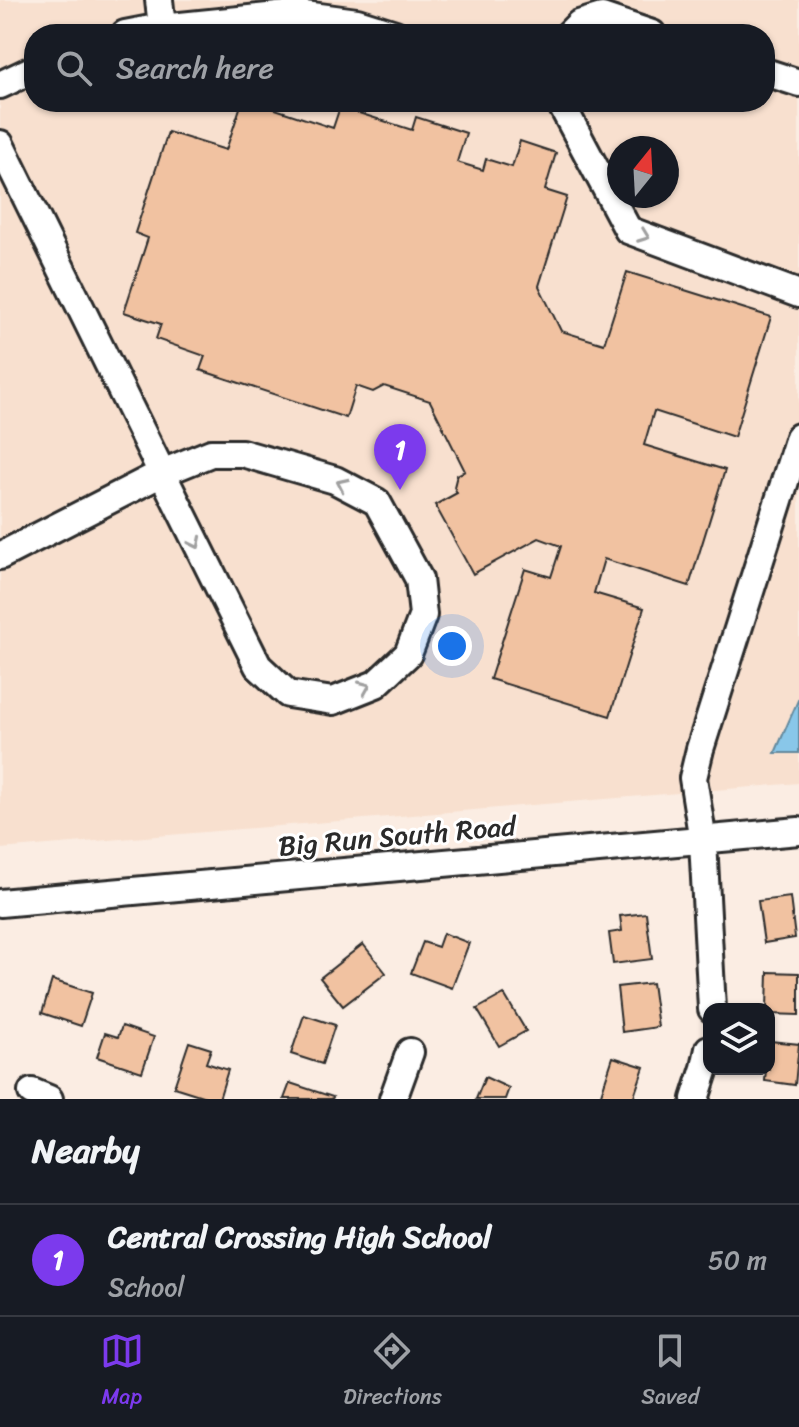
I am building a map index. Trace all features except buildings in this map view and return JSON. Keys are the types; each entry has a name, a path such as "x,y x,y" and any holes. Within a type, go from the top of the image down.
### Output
{"street":[{"path":"159,0 162,24"},
{"path":"193,24 330,9 363,24"},
{"path":"579,24 602,17 623,24"},
{"path":"0,85 24,74"},
{"path":"775,75 799,83"},
{"path":"565,112 628,230 799,294"},
{"path":"0,144 162,473 258,666 288,694 333,701 376,684 408,654 423,615 419,579 377,502 335,480 242,453 211,453 162,473 0,556"},
{"path":"712,1003 703,841 693,778 704,734 799,437"},
{"name":"Big Run South Road","path":"0,903 799,831"},
{"path":"393,1099 410,1052"},
{"path":"695,1099 703,1074"}],"shaded area":[{"path":"0,0 799,0 799,783 0,849"}],"water":[{"path":"799,698 799,753 775,753"}],"place":[{"name":"Central Crossing High School","path":"400,490"}]}
